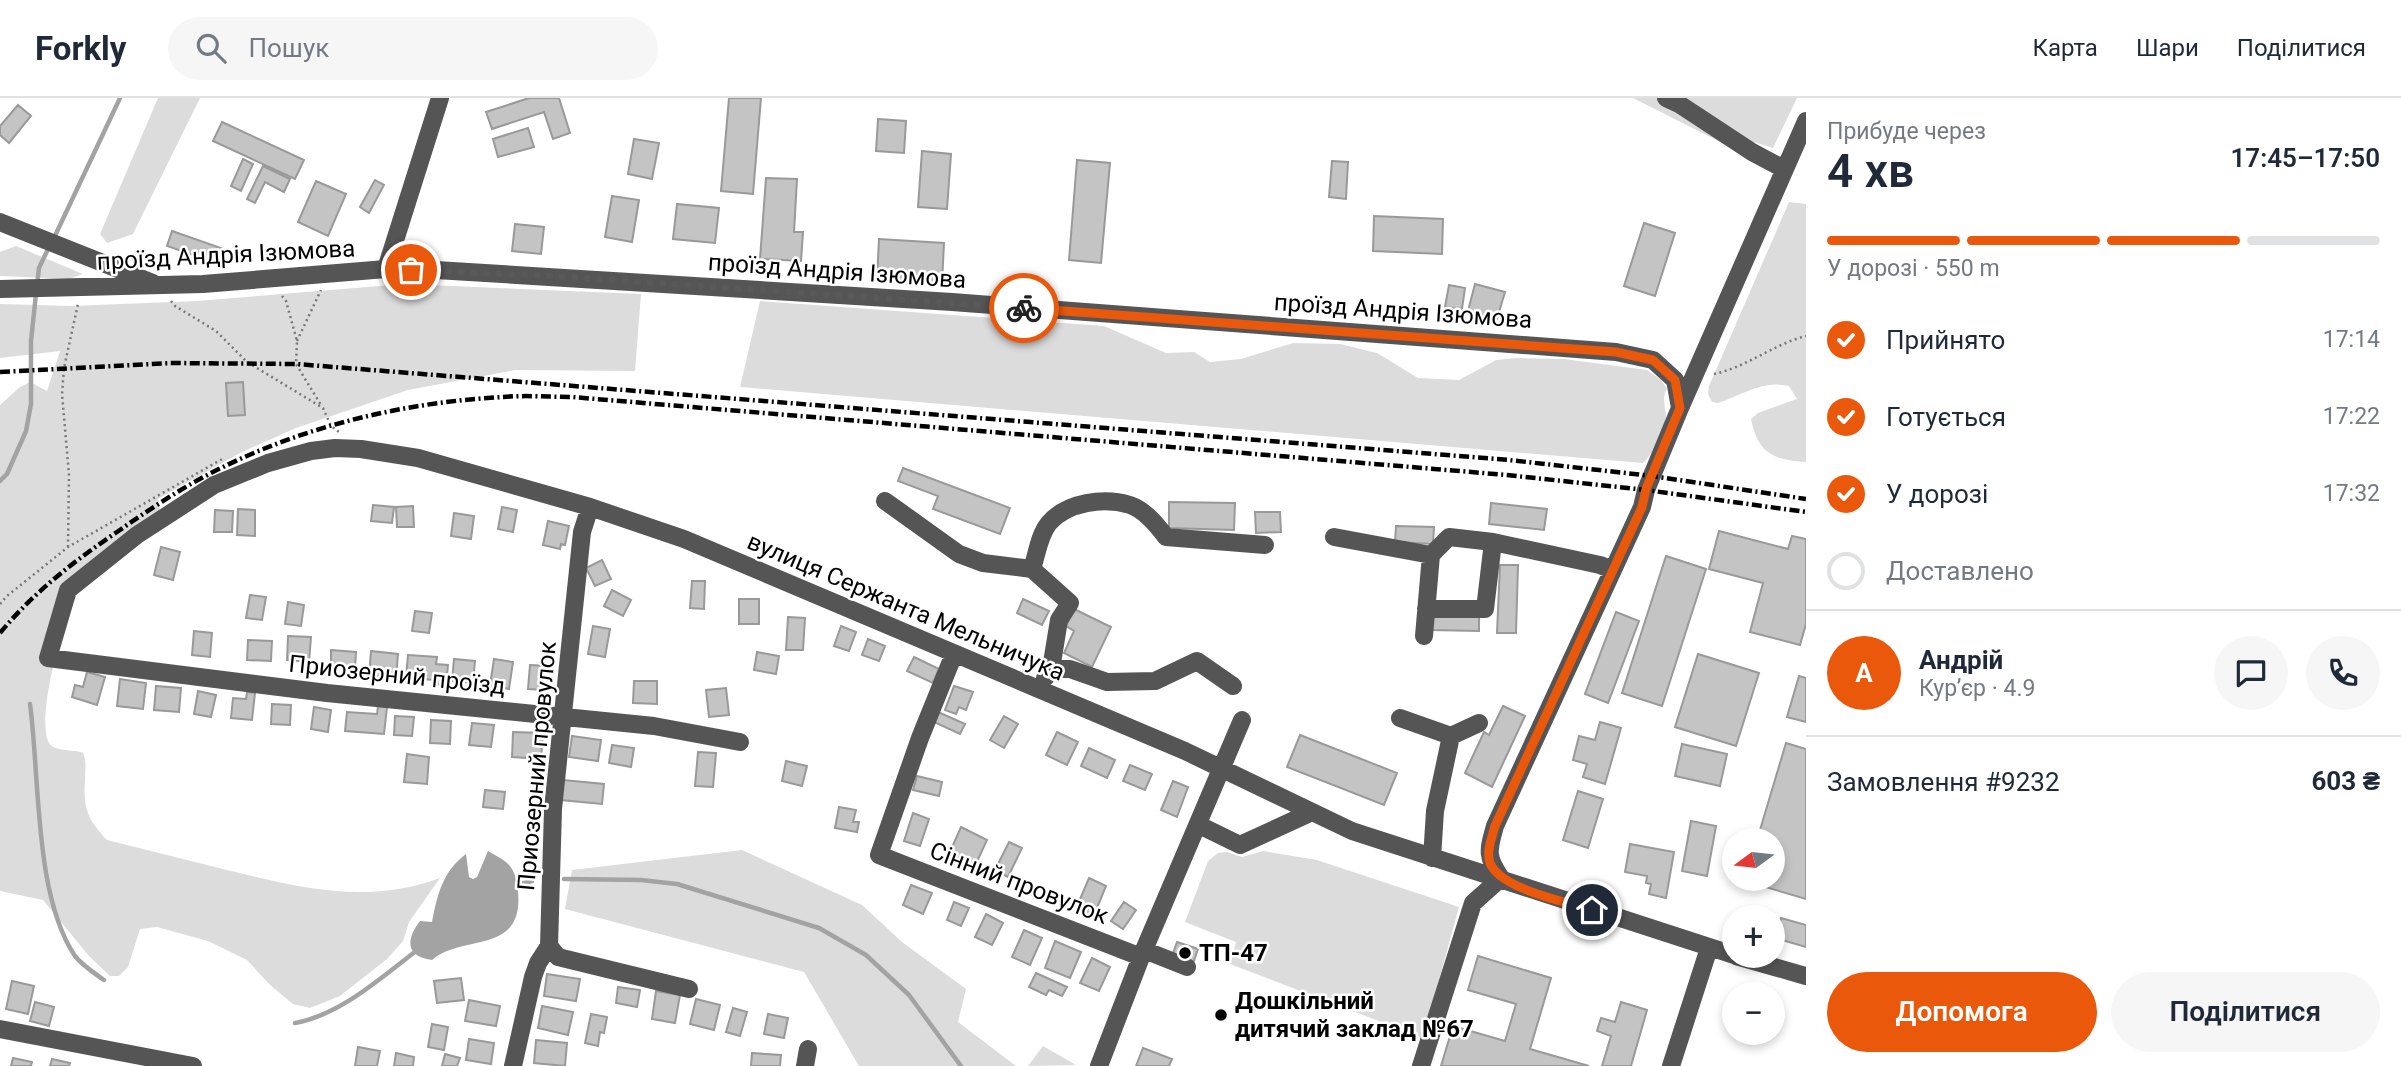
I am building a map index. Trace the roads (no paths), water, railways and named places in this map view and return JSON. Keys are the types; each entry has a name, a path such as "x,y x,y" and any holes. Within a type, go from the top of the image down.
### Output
{"street":[{"path":"386,269 440,98"},
{"path":"1666,98 1784,169"},
{"path":"1421,1066 1473,903 1501,878 1490,863 1489,846 1495,826 1642,507 1646,489 1680,408 1806,121"},
{"path":"0,222 158,285"},
{"name":"проїзд Андрія Ізюмова","path":"0,289 158,285 386,269 555,276 1616,352 1653,360 1675,380 1680,408"},
{"name":"вулиця Сержанта Мельничука","path":"48,658 68,590 137,535 214,485 268,463 311,451 361,449 418,458 590,507 684,539 1221,769 1352,831 1722,952"},
{"path":"885,501 959,554 983,563 1032,569 1070,603 1059,620 1051,669 1037,689"},
{"path":"1032,569 1049,523 1080,503 1131,505 1154,521 1166,537 1265,545"},
{"name":"Приозерний провулок","path":"513,1066 533,977 549,946 553,809 582,532 590,507"},
{"path":"1334,537 1431,555"},
{"path":"1424,636 1431,555 1449,537 1493,542 1613,570"},
{"path":"1426,609 1485,609 1493,542"},
{"name":"Сінний провулок","path":"954,654 889,824 880,855 1186,967"},
{"name":"Приозерний проїзд","path":"48,658 327,693 654,726 740,742"},
{"path":"1051,669 1070,670 1107,682 1155,681 1197,661 1233,686"},
{"path":"1400,718 1451,736 1479,723"},
{"path":"1099,1066 1143,953 1242,720"},
{"path":"1432,858 1435,811 1451,736"},
{"path":"1199,825 1240,845 1312,812"},
{"path":"549,946 558,957 688,989"},
{"path":"1671,1066 1709,948"},
{"name":"вулиця Сержанта Мельничука","path":"1779,968 1806,976"},
{"path":"0,1028 193,1066"}],"waterway":[{"path":"53,240 120,98"},
{"path":"37,285 39,268 49,247"},
{"path":"0,481 7,474 26,431 31,404 31,341 36,294"},
{"path":"30,704 41,835 52,901 62,931 75,956 104,980"},
{"path":"564,879 641,880 677,884 819,928 866,955 909,995 961,1066"},
{"path":"513,886 532,881"},
{"path":"295,1023 312,1019 344,1004 416,951"}],"railway":[{"path":"0,372 170,363 296,364 1509,460 1652,476 1806,499"},
{"path":"0,633 40,591 85,554 168,498 221,468 288,439 359,418 431,404 503,397 572,397 1507,475 1646,490 1806,512"}],"place":[{"name":"ТП-47","path":"1185,953"},
{"name":"Дошкільний дитячий заклад №67","path":"1221,1015"}]}
